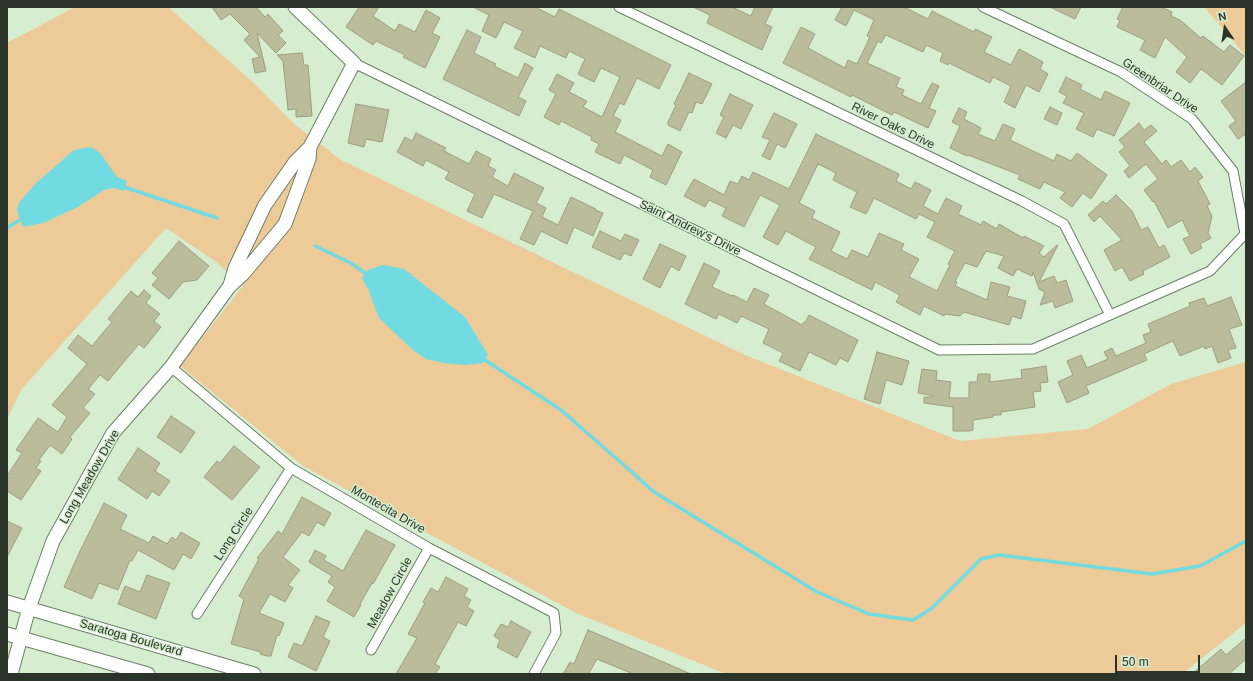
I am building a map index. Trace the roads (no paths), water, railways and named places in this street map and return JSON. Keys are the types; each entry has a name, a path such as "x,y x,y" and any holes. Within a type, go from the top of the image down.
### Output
{"street":[{"name":"Saint Andrew's Drive","path":"295,7 354,63 939,350 1033,349 1110,315"},
{"name":"River Oaks Drive","path":"619,7 1022,201 1064,224 1110,315"},
{"name":"Greenbriar Drive","path":"983,7 1128,77 1192,119 1233,171 1245,234 1210,271 1110,315"},
{"name":"Long Meadow Drive","path":"229,287 235,268 265,205 295,162 310,147 354,63"},
{"name":"Long Meadow Drive","path":"10,674 29,608 53,541 113,433 171,367 229,287 243,274 285,224 309,159 310,147"},
{"name":"Montecita Drive","path":"171,367 291,468 429,548 554,613 556,633 534,674"},
{"name":"Long Circle","path":"198,614 291,468"},
{"name":"Meadow Circle","path":"371,650 429,548"},
{"name":"Saratoga Boulevard","path":"7,602 254,674"},
{"path":"7,634 148,674"}],"water":[{"path":"91,147 100,153 117,177 127,181 124,191 113,188 104,190 78,207 43,223 23,227 17,210 19,203 35,184 74,150"},
{"path":"383,265 404,269 465,317 488,355 483,363 465,365 444,363 426,359 413,350 379,318 368,289 362,278 368,270"}],"waterway":[{"path":"121,186 217,218"},
{"path":"7,228 23,218"},
{"path":"315,246 351,263 369,276"},
{"path":"482,358 561,410 654,492 817,592 869,614 913,620 931,609 981,559 999,555 1152,574 1200,566 1246,541"}]}
